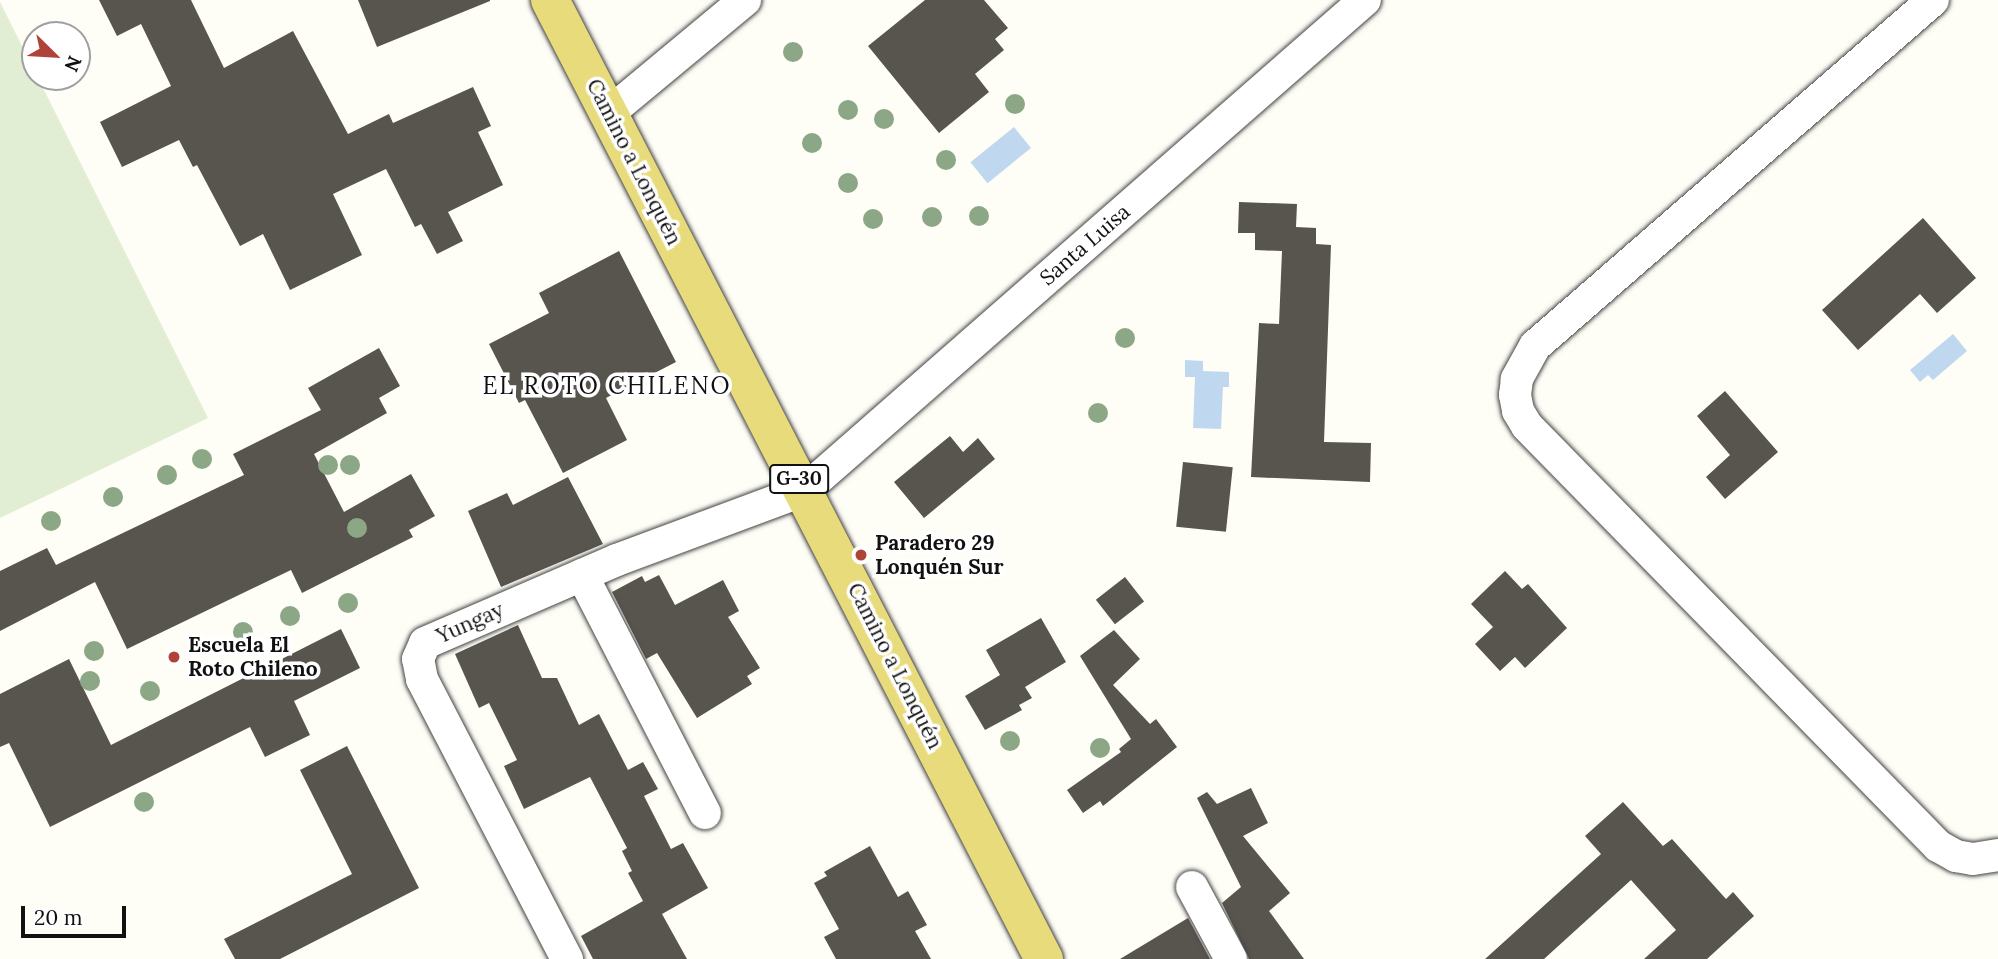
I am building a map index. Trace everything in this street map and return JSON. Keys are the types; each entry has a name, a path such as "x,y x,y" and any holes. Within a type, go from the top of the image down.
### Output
{"main road":[{"name":"Camino a Lonquén","path":"550,0 805,490 1044,959"}],"street":[{"path":"609,113 745,0"},
{"name":"Santa Luisa","path":"805,490 1365,0"},
{"path":"1933,0 1535,346 1521,370 1515,395 1518,411 1527,426 1938,846 1956,856 1973,859 1998,855"},
{"name":"Yungay","path":"567,959 418,669 421,650 430,639 582,575 805,490"},
{"path":"582,575 705,813"},
{"path":"1192,887 1231,959"}],"green space":[{"path":"0,2 21,44 21,91 44,91 208,418 0,518"}],"water":[{"path":"1014,127 1031,148 987,183 970,162"},
{"path":"1953,334 1967,351 1933,380 1928,375 1920,382 1910,370"},
{"path":"1185,360 1203,361 1203,371 1229,372 1229,387 1223,387 1221,429 1193,428 1195,377 1185,377"}],"building":[{"path":"99,0 191,0 224,68 293,31 348,134 389,114 393,123 473,87 491,126 478,132 503,185 448,212 463,241 437,254 421,224 415,227 386,169 333,194 362,255 290,290 263,234 240,246 197,165 193,167 179,140 122,167 100,122 171,86 141,24 117,36"},
{"path":"358,0 490,0 490,1 377,47"},
{"path":"925,0 984,0 1008,28 995,39 1004,50 975,74 989,92 939,133 868,46"},
{"path":"1239,202 1297,204 1296,227 1316,228 1316,244 1331,245 1324,442 1371,443 1370,482 1251,477 1259,323 1279,324 1282,251 1255,250 1255,233 1238,233"},
{"path":"1923,218 1976,278 1937,313 1920,294 1858,350 1822,310"},
{"path":"619,251 676,362 606,398 627,440 563,473 525,400 519,403 489,344 549,313 539,293"},
{"path":"379,348 400,386 379,398 387,413 314,454 344,512 411,474 435,516 409,530 413,537 302,593 291,570 127,649 95,582 0,631 0,571 47,548 56,565 244,475 233,454 321,410 308,388"},
{"path":"1725,391 1778,452 1725,499 1706,477 1730,455 1697,416"},
{"path":"950,436 963,452 978,438 995,459 924,518 894,482"},
{"path":"1183,462 1233,467 1226,532 1176,527"},
{"path":"568,477 603,544 501,587 468,511 507,493 513,505"},
{"path":"1505,571 1522,589 1528,584 1567,628 1525,668 1515,657 1500,671 1475,644 1493,627 1471,604"},
{"path":"659,575 675,605 723,580 739,611 728,617 760,668 747,676 752,684 697,718 657,653 646,659 612,592 642,576 645,582"},
{"path":"1125,577 1144,601 1115,624 1096,600"},
{"path":"1041,618 1066,662 1025,687 1032,698 1019,705 1022,710 985,730 965,696 1000,675 986,650"},
{"path":"518,625 542,678 557,678 579,725 599,714 628,770 643,762 658,789 644,796 671,849 683,843 708,888 662,914 687,959 593,959 581,936 643,901 628,873 632,871 622,851 627,848 590,777 524,809 504,766 517,760 489,703 479,708 455,654"},
{"path":"341,629 360,668 294,701 310,735 265,757 250,727 50,827 9,743 0,747 0,694 69,659 111,745"},
{"path":"1114,630 1140,659 1113,685 1150,724 1156,719 1177,747 1103,806 1100,801 1083,813 1067,790 1121,752 1119,749 1131,739 1080,656"},
{"path":"347,746 419,888 280,959 235,959 224,939 352,874 300,770"},
{"path":"1251,788 1268,823 1243,836 1290,893 1269,911 1304,959 1249,959 1222,903 1241,887 1197,798 1207,792 1217,804"},
{"path":"1623,802 1663,846 1672,839 1726,899 1733,892 1754,916 1707,959 1644,959 1676,930 1631,880 1544,959 1485,959 1601,854 1585,836"},
{"path":"870,846 898,897 908,891 927,925 915,931 931,959 836,959 824,937 839,929 814,883 827,876 824,872"},
{"path":"1188,918 1210,959 1120,959"}],"place":[{"name":"Paradero 29 Lonquén Sur","path":"861,555"},
{"name":"Escuela El Roto Chileno","path":"174,657"}],"district":[{"name":"EL ROTO CHILENO","path":"607,386"}]}
